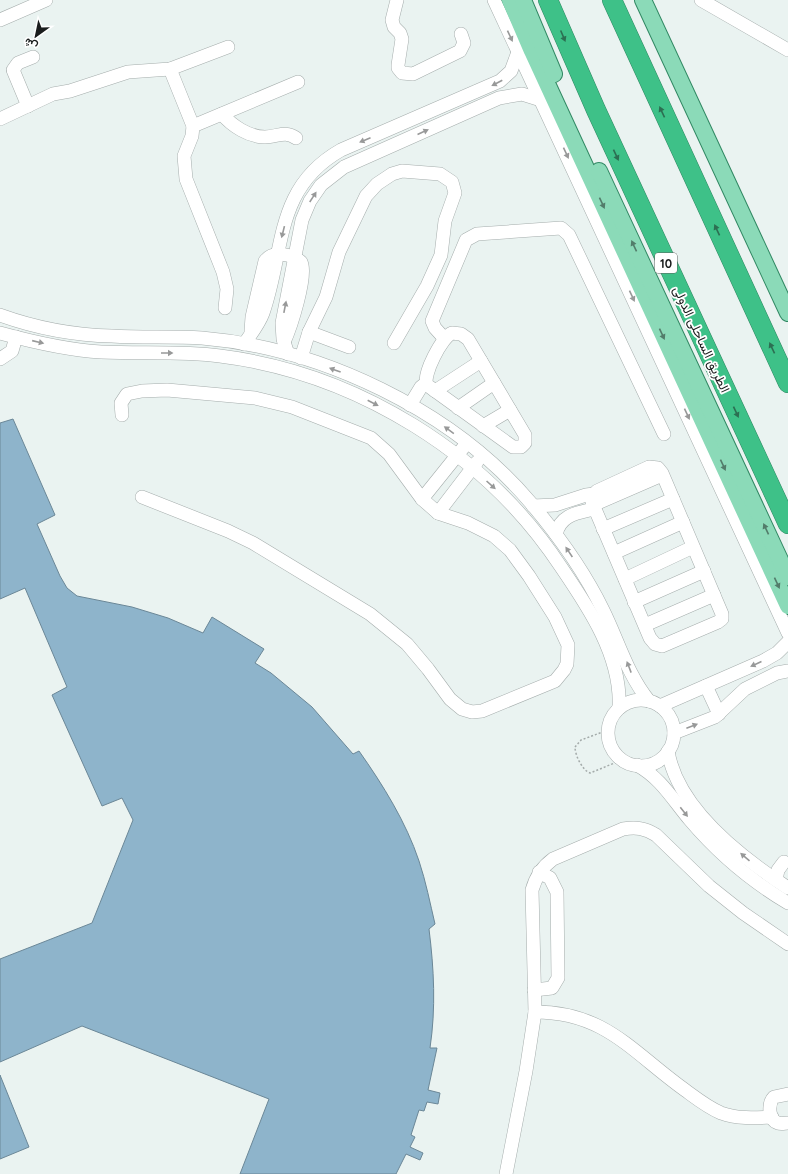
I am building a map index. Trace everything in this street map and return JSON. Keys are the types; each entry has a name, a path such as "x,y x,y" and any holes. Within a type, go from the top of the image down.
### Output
{"highway":[{"name":"الطريق الساحلى الدولى","path":"548,0 596,110 788,524"},
{"path":"612,0 788,383"}],"main road":[{"path":"510,0 553,84 788,577"},
{"path":"523,0 553,84"},
{"path":"643,0 788,313"},
{"path":"653,0 788,291"},
{"path":"573,128 626,269 788,606"}],"street":[{"path":"0,20 46,0"},
{"path":"397,0 392,20 394,27 400,33 402,39 398,68 402,73 413,74 460,51 464,42 461,34"},
{"path":"494,0 541,100 626,269 788,633"},
{"path":"701,0 788,50"},
{"path":"0,119 53,94 70,91 128,72 170,70 228,48"},
{"path":"248,340 263,312 292,201 312,172 330,156 341,150 500,81 511,71 518,52"},
{"path":"28,106 13,70 18,63 33,57"},
{"path":"170,70 193,126 192,136 184,156 186,179 224,276 227,289 225,308"},
{"path":"193,126 298,82"},
{"path":"292,371 292,353 282,323 294,258 305,210 322,185 344,167 506,96 522,94 541,100"},
{"path":"222,114 234,126 255,135 267,137 285,133 296,138"},
{"path":"392,128 398,143"},
{"path":"292,353 309,332 324,303 343,242 358,210 370,190 388,176 397,172 440,174 452,182 455,193 445,221 440,256 426,286 394,343"},
{"path":"444,338 435,328 432,321 466,240 477,234 561,228 569,235 664,434"},
{"path":"277,254 294,258"},
{"path":"0,315 49,329 88,335 248,340 292,353 352,376 410,405 467,443 514,484 534,506 556,534 589,582 604,610 636,683 670,718 674,733 668,751 673,774 678,783 700,813 723,837 764,872 788,888"},
{"path":"309,332 349,347"},
{"path":"456,332 465,336 481,361 526,438 525,443 521,447 513,447 430,387 426,375 444,338 448,335 456,332"},
{"path":"0,333 59,347 99,352 197,354 240,359 292,371 347,390 407,422 457,456 504,496 532,526 550,550 577,591 592,618 615,668 619,694 619,708"},
{"path":"0,359 12,351 16,337"},
{"path":"197,354 198,338"},
{"path":"410,405 421,387 430,387 481,361"},
{"path":"347,390 352,376"},
{"path":"458,408 494,383"},
{"path":"122,415 121,403 127,394 131,392 153,390 236,395 282,404 371,438 389,454 422,499 438,513 468,523 494,536 510,550 529,576 555,617 568,645 567,664 564,670 554,681 482,711 472,712 462,709 450,699 407,644 370,614 253,543 228,531 142,497"},
{"path":"483,426 510,410"},
{"path":"422,499 467,443"},
{"path":"438,513 482,456"},
{"path":"534,506 555,505 586,495 594,503 603,529 652,642 662,646 722,619 722,614 662,475 594,503 563,520 556,534"},
{"path":"436,480 453,494"},
{"path":"603,529 673,499"},
{"path":"573,500 577,513"},
{"path":"614,553 683,522"},
{"path":"625,579 693,547"},
{"path":"634,602 704,571"},
{"path":"645,625 714,595"},
{"path":"788,642 770,657 706,686 654,703 633,700 619,708 611,718 608,730 611,746 622,760 637,765 649,772 715,847 743,872 788,903"},
{"path":"674,733 719,714 745,689 777,673 788,672"},
{"path":"706,686 719,714"},
{"path":"637,765 654,763 668,751"},
{"path":"667,791 678,783"},
{"path":"506,1174 526,1071 535,1012 532,894 534,880 539,872 553,859 619,830 632,827 640,828 656,835 709,886 743,913 788,944"},
{"path":"764,872 781,860 776,880"},
{"path":"534,990 552,988 558,978 556,892 550,878 539,872"},
{"path":"535,1012 570,1015 603,1028 685,1090 721,1113 742,1118 772,1117"},
{"path":"788,1094 777,1095 772,1099 770,1105 772,1117 777,1123 788,1123"}],"path":[{"path":"608,730 581,740 575,747 576,753 585,770 590,773 622,760"}],"water":[{"path":"13,419 55,515 37,524 60,576 67,588 77,596 132,607 168,618 203,633 212,617 264,649 255,663 271,673 312,707 353,754 359,751 377,777 401,818 419,861 435,924 429,929 434,988 430,1048 437,1048 428,1090 440,1093 438,1104 427,1102 424,1111 419,1110 411,1135 415,1137 410,1147 423,1153 420,1160 406,1154 396,1174 240,1174 269,1099 82,1026 0,1062 0,959 92,923 133,820 122,798 102,806 52,695 67,687 25,588 0,599 0,423"},
{"path":"0,1075 29,1147 0,1159"}]}
